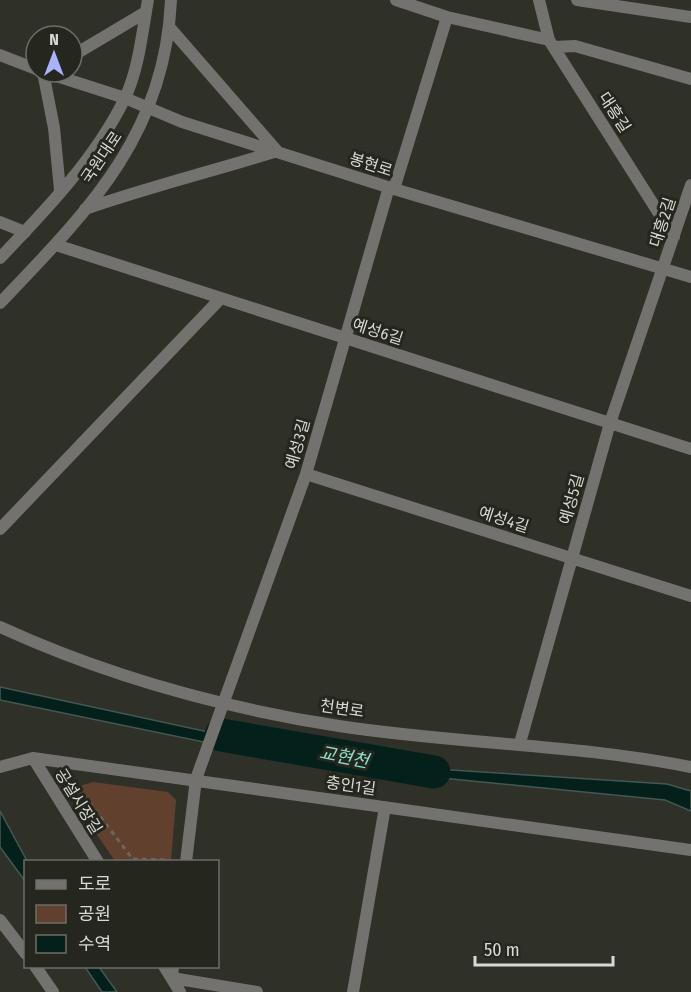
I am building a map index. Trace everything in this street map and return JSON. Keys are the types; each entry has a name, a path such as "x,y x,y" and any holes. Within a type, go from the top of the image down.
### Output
{"street":[{"name":"국원대로","path":"0,303 56,245 125,156 149,110 162,70 170,28 171,0"},
{"path":"396,0 447,17 552,44 575,46 691,79"},
{"name":"대흥길","path":"539,0 552,44 674,237"},
{"path":"577,0 691,17"},
{"name":"국원대로","path":"0,258 25,232 98,142 125,98 137,63 147,6"},
{"path":"84,48 147,6"},
{"name":"예성3길","path":"181,860 195,779 306,474 344,338 447,17"},
{"path":"84,209 139,190 206,174 277,151 170,28"},
{"path":"0,55 24,64"},
{"path":"46,84 54,128 60,190"},
{"name":"봉현로","path":"81,84 125,98 149,110 391,188 691,277"},
{"name":"대흥2길","path":"664,268 691,185"},
{"path":"0,222 25,232"},
{"name":"예성6길","path":"56,245 691,449"},
{"name":"예성5길","path":"520,743 610,423 664,268"},
{"path":"0,529 221,298"},
{"name":"예성4길","path":"306,474 691,596"},
{"name":"천변로","path":"0,627 127,676 223,705 341,726 520,743 650,759 691,767"},
{"name":"충인1길","path":"4,766 33,758 691,850"},
{"name":"공설시장길","path":"33,758 97,860"},
{"path":"353,992 385,807"},
{"path":"0,920 24,951"},
{"path":"36,968 53,992"},
{"path":"173,972 180,992"},
{"path":"173,972 257,992"}],"path":[{"path":"73,782 134,860"}],"green space":[{"path":"93,782 168,792 176,800 171,860 114,860 76,804 76,787"}],"water":[{"path":"0,687 357,764 667,784 691,791 691,811 665,800 320,766 0,700"},
{"path":"0,811 26,860 24,860 24,880 0,847"},
{"path":"86,968 100,968 117,992 102,992"}],"waterway":[{"name":"교현천","path":"221,735 434,772"}]}
